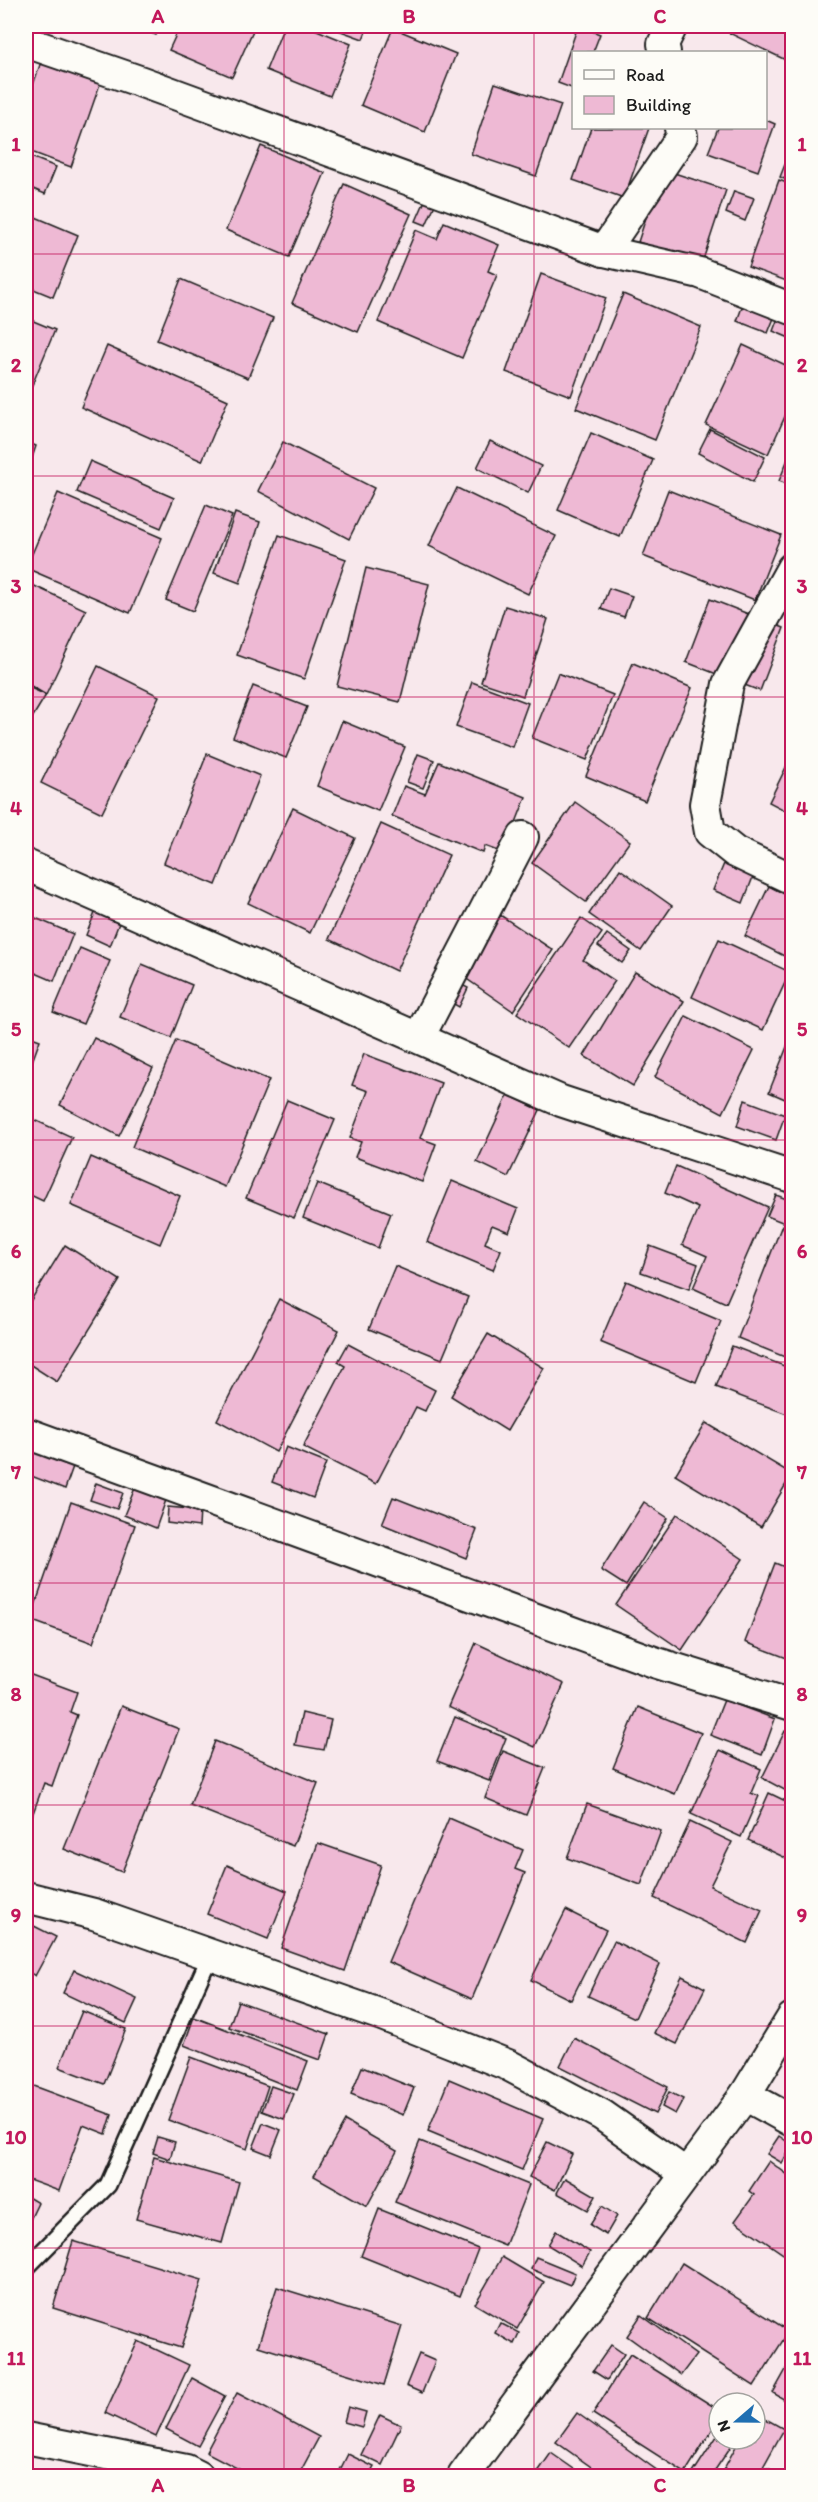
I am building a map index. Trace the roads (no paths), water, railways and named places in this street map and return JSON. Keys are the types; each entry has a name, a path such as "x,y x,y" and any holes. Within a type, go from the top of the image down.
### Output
{"street":[{"path":"665,51 663,44 672,26"},
{"path":"26,42 153,86 604,251 700,273 792,309"},
{"path":"604,251 682,136 680,129"},
{"path":"792,568 728,684 705,804 710,832 735,852 792,879"},
{"path":"419,1038 523,837"},
{"path":"26,865 561,1101 792,1177"},
{"path":"26,1433 642,1658 792,1705"},
{"path":"26,1897 94,1914 382,2015 508,2065 602,2115 685,2174"},
{"path":"463,2476 745,2095 792,2018"},
{"path":"745,2095 792,2121"},
{"path":"26,2438 186,2470 198,2476"}],"lane":[{"path":"26,2268 108,2185 210,1956"}]}
